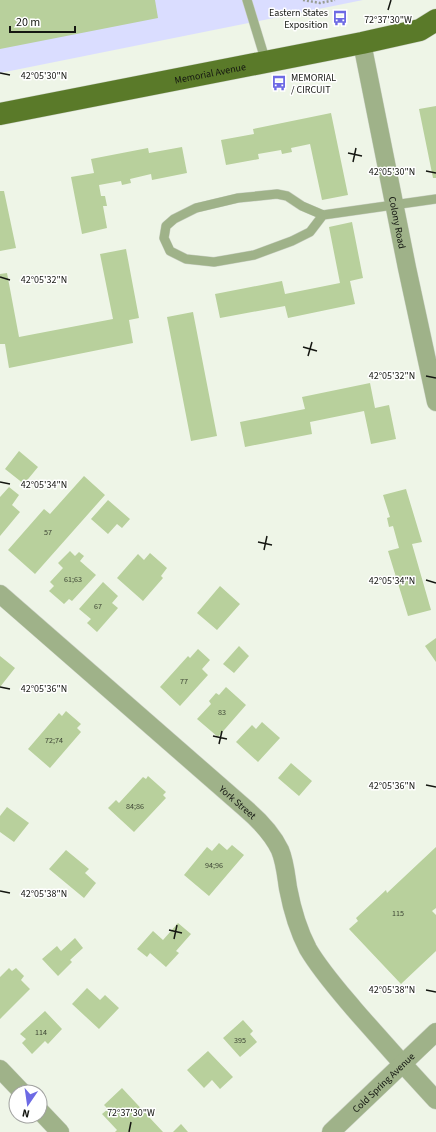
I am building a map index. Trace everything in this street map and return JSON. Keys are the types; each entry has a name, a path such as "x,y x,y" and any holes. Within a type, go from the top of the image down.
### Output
{"main road":[{"name":"Memorial Avenue","path":"0,114 362,43 431,28"}],"street":[{"name":"Colony Road","path":"362,43 436,402"},
{"name":"York Street","path":"0,594 264,826 281,851 296,919 308,948 337,990 436,1100"},
{"name":"Cold Spring Avenue","path":"331,1132 436,1032"},
{"path":"1,1073 13,1084"},
{"path":"48,1119 60,1132"}],"lane":[{"path":"247,0 266,62"},
{"path":"323,215 310,232 292,241 254,255 214,262 186,259 170,251 164,238 166,226 174,219 196,208 238,198 277,194 287,196 302,206 323,215 436,199"}],"path":[{"path":"303,0 320,3 335,0"}],"shaded area":[{"path":"0,0 363,0 0,73"}],"building":[{"path":"0,0 155,0 158,18 0,49"},
{"path":"436,106 436,178 433,178 419,109"},
{"path":"331,113 348,195 322,200 310,144 291,148 292,152 282,154 281,150 258,154 259,159 226,165 221,140 254,134 253,129"},
{"path":"182,147 187,173 152,180 151,174 130,179 131,183 122,185 121,181 99,185 101,196 105,196 107,206 103,206 107,228 82,234 71,177 94,173 91,159 148,148 149,153"},
{"path":"0,191 4,191 16,248 0,251"},
{"path":"352,222 363,278 350,281 355,304 288,318 285,306 220,318 215,294 282,281 285,294 340,283 329,227"},
{"path":"126,249 139,318 129,320 133,343 9,368 5,344 0,344 0,274 7,273 19,337 113,319 100,254"},
{"path":"193,312 217,436 191,441 167,317"},
{"path":"370,383 375,408 389,405 396,439 371,444 364,411 310,422 312,434 245,447 240,422 305,409 302,397"},
{"path":"19,451 38,467 24,484 5,469"},
{"path":"84,476 105,495 35,574 8,550 44,509 50,514"},
{"path":"9,487 19,495 12,505 20,512 0,536 0,497"},
{"path":"406,489 422,542 412,544 431,610 408,616 388,551 399,548 393,526 389,527 387,518 390,517 383,495"},
{"path":"108,500 130,519 122,528 117,524 108,534 91,519"},
{"path":"70,551 75,556 79,552 84,556 80,561 96,575 72,601 69,599 64,604 49,591 54,586 50,582 63,568 58,563"},
{"path":"150,553 167,568 161,576 163,578 143,601 117,578 138,554 144,560"},
{"path":"103,582 118,596 112,603 118,608 97,632 87,623 91,619 79,609"},
{"path":"220,586 240,604 217,630 197,613"},
{"path":"436,638 436,662 425,646"},
{"path":"239,646 249,656 234,673 223,664"},
{"path":"198,649 210,660 202,669 208,675 180,706 160,687 188,656 190,658"},
{"path":"0,656 15,668 0,687"},
{"path":"226,687 246,705 218,737 197,719 211,704 209,701 216,693 219,695"},
{"path":"66,711 81,724 77,728 81,732 50,768 28,749 59,713 62,716"},
{"path":"262,722 280,738 258,762 236,742 252,725 256,729"},
{"path":"291,763 312,781 299,796 278,778"},
{"path":"148,776 166,792 163,795 166,798 134,832 108,808 116,800 119,803 143,777 146,779"},
{"path":"7,807 29,823 14,842 0,832 0,816"},
{"path":"219,843 227,850 232,845 244,855 209,896 184,875 207,847 212,851"},
{"path":"436,847 436,908 432,911 436,915 436,951 401,984 349,929 358,921 356,918 386,890 387,893"},
{"path":"66,850 89,869 85,873 96,883 84,898 49,869"},
{"path":"178,923 191,934 176,951 179,953 166,967 150,953 147,957 137,949 153,931 163,940"},
{"path":"75,938 83,948 70,960 72,962 58,976 42,959 57,946 61,951"},
{"path":"9,968 12,971 16,968 24,976 21,980 30,989 0,1019 0,977"},
{"path":"87,988 100,1000 105,995 119,1008 99,1029 72,1004"},
{"path":"45,1011 62,1029 48,1044 45,1041 32,1054 22,1043 26,1039 20,1034"},
{"path":"243,1020 253,1031 250,1034 257,1042 240,1057 223,1038"},
{"path":"208,1051 233,1077 220,1089 212,1080 204,1088 187,1070"},
{"path":"122,1088 163,1132 115,1132 117,1130 102,1114 108,1109 104,1105"},
{"path":"181,1124 188,1132 173,1132"}],"place":[{"name":"Eastern States Exposition","path":"340,18"},
{"name":"MEMORIAL / CIRCUIT","path":"279,83"}]}
